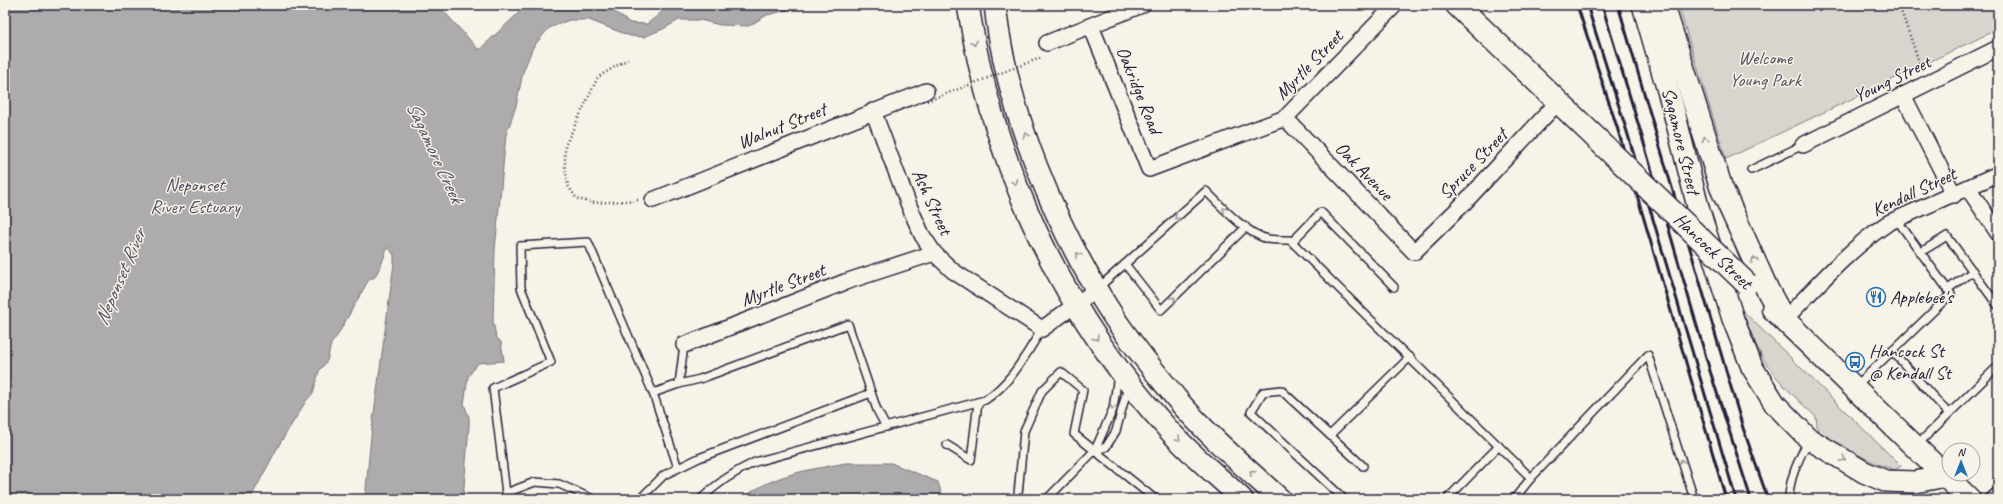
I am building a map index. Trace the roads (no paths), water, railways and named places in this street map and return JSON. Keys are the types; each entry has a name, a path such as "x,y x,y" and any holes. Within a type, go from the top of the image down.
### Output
{"main road":[{"path":"968,5 984,88 1008,163 1028,214 1076,305 1094,335 1124,376 1171,433 1239,497"},
{"path":"994,5 1009,77 1032,151 1056,211 1097,289 1134,346 1177,399 1216,440 1280,499"},
{"name":"Hancock Street","path":"1457,5 1941,471"},
{"name":"Sagamore Street","path":"1643,5 1673,108 1699,211 1733,319 1752,367 1775,404 1809,439 1864,472 1885,481 1915,482 1941,477"},
{"path":"1663,5 1721,187 1767,289 1784,320"},
{"name":"Hancock Street","path":"1952,482 1969,499"}],"street":[{"path":"1045,50 1091,26 1142,5"},
{"name":"Myrtle Street","path":"1149,169 1285,118 1395,5"},
{"name":"Oakridge Road","path":"1091,26 1149,169"},
{"name":"Young Street","path":"1803,145 1998,48"},
{"path":"1903,95 1954,195"},
{"name":"Walnut Street","path":"653,200 873,111 926,96"},
{"name":"Spruce Street","path":"1414,252 1463,204 1558,102"},
{"name":"Ash Street","path":"873,111 910,208 922,235 934,253 953,271 1042,329"},
{"name":"Oak Avenue","path":"1285,118 1414,252"},
{"name":"Kendall Street","path":"1784,320 1854,248 1872,234 1897,220 1998,174"},
{"path":"1968,188 1998,233"},
{"name":"Myrtle Street","path":"684,346 845,282 934,253"},
{"path":"1042,329 1097,289"}],"lane":[{"path":"1751,170 1803,145"},
{"path":"1097,289 1206,191 1239,223 1267,238 1290,240 1531,478"},
{"path":"1292,242 1322,212 1394,287"},
{"path":"1854,388 1951,294 1897,220"},
{"path":"1125,264 1161,310 1246,227"},
{"path":"1920,252 1947,236 1998,306"},
{"path":"593,499 559,484 535,482 506,493 493,388 551,362 521,288 520,246 588,242 654,393 678,468"},
{"path":"1948,289 1973,271"},
{"path":"654,393 679,384 700,379 848,324 871,393 886,427"},
{"path":"700,499 715,484 734,472 755,462 978,402 1000,390 1012,376 1042,329"},
{"name":"Myrtle Street","path":"679,384 684,346"},
{"path":"1892,351 1949,414"},
{"path":"1514,499 1531,478 1648,356 1694,499"},
{"path":"1330,435 1410,357"},
{"path":"1915,447 1998,366"},
{"path":"1019,499 1018,494 1024,431 1042,391 1061,372 1083,390 1074,434 1155,499"},
{"path":"1047,499 1095,450 1113,409 1124,376"},
{"path":"1095,450 1106,447 1116,431 1124,376"},
{"path":"1344,499 1250,412 1262,392 1281,390 1363,466"},
{"path":"640,499 664,475 699,458 871,393"},
{"path":"947,445 971,460 978,402"},
{"path":"1789,499 1789,488 1797,464 1809,439"},
{"path":"1447,499 1498,446"},
{"path":"1988,499 1998,490"},
{"path":"1332,499 1338,493"}],"water":[{"name":"Neponset River Estuary","path":"5,5 438,5 479,50 527,5 605,5 630,23 647,24 668,7 676,5 808,5 767,15 749,26 720,25 700,20 679,20 644,37 630,36 589,20 569,20 549,28 533,47 523,72 516,106 506,135 495,250 493,321 496,337 501,342 504,361 478,363 468,377 464,404 469,417 469,426 463,499 365,499 371,436 394,263 394,255 389,248 387,248 381,266 374,278 371,278 368,281 331,344 327,361 319,371 313,393 306,401 279,445 250,499 5,499"},
{"path":"846,463 891,463 938,482 943,499 742,499 779,478 791,474"}],"railway":[{"path":"1577,5 1617,127 1726,499"},
{"path":"1587,5 1628,135 1736,499"},
{"path":"1602,5 1710,371 1751,499"},
{"path":"1618,5 1743,428 1768,499"}],"place":[{"name":"Applebee's","path":"1876,297"},
{"name":"Hancock St @ Kendall St","path":"1855,362"}],"park label":[{"name":"Welcome Young Park","path":"1765,69"}],"water label":[{"name":"Sagamore Creek","path":"435,152"},
{"name":"Neponset River","path":"120,277"}]}
